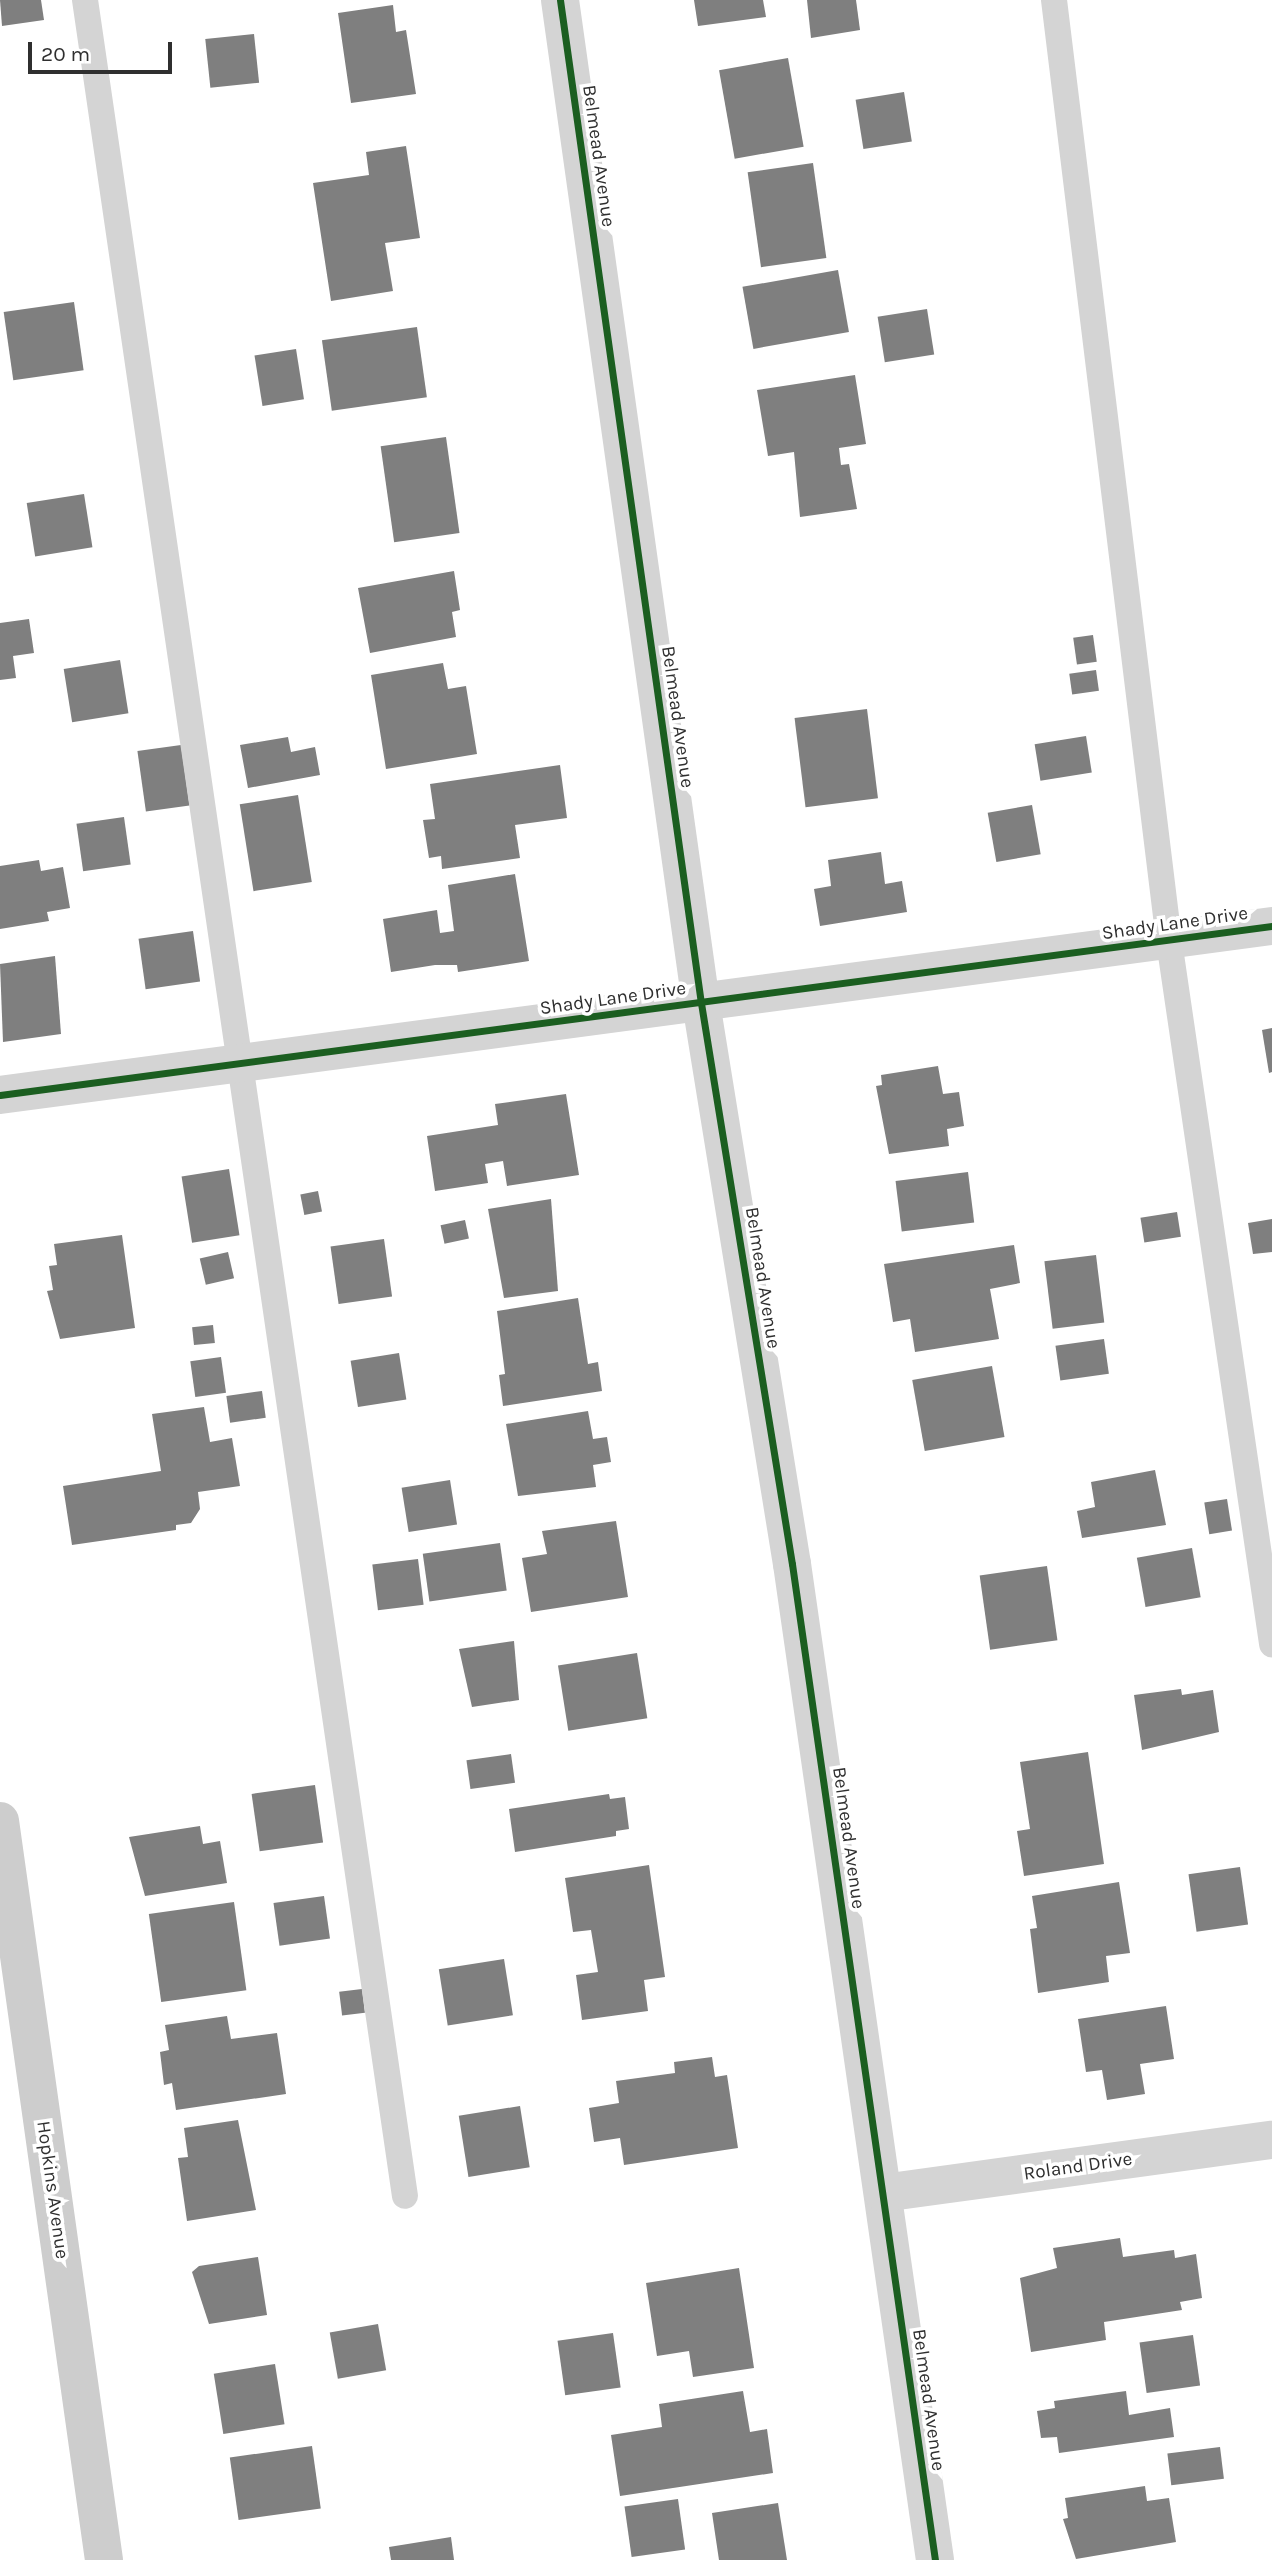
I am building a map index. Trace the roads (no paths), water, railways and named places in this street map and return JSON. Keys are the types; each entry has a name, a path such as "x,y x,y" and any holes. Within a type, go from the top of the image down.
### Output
{"street":[{"name":"Belmead Avenue","path":"560,0 701,1003 792,1563 934,2560"},
{"name":"Shady Lane Drive","path":"0,1095 1272,926"},
{"name":"Hopkins Avenue","path":"0,1821 104,2560"},
{"name":"Roland Drive","path":"883,2193 1272,2140"}],"lane":[{"path":"85,0 405,2196"},
{"path":"1054,0 1169,941 1272,1644"}]}
